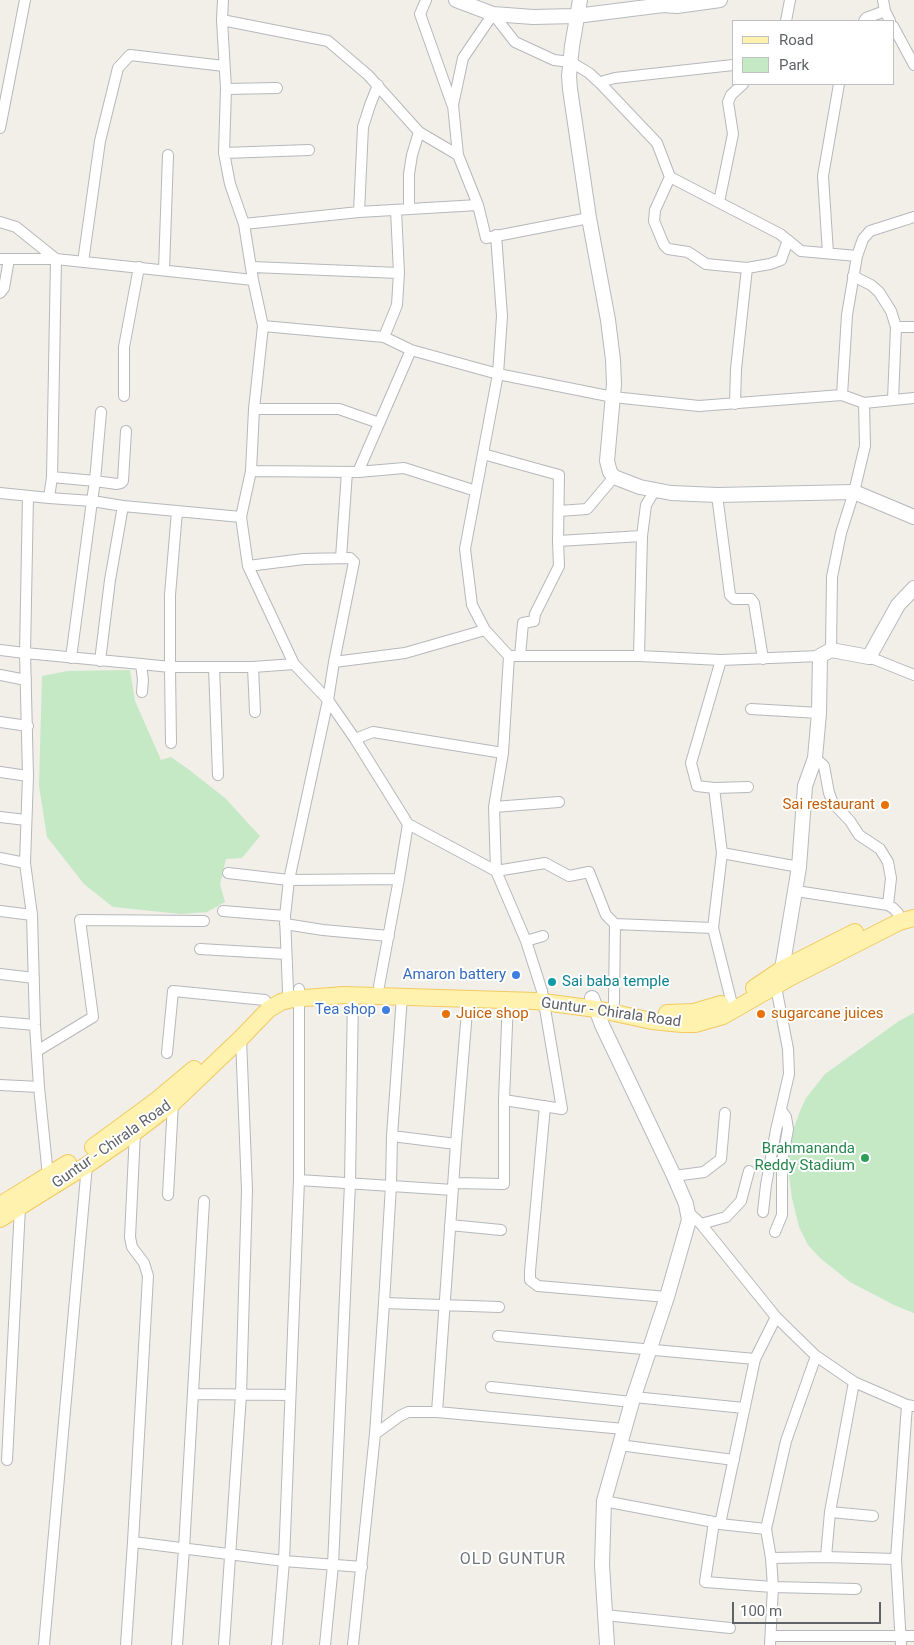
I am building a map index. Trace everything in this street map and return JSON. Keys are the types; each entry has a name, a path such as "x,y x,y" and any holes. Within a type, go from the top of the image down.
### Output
{"main road":[{"name":"Guntur - Chirala Road","path":"594,1004 614,1003 646,1010 682,1013 705,1010 731,1000 782,969 900,909"},
{"name":"Guntur - Chirala Road","path":"0,1205 104,1140 157,1100 199,1064 265,1000 344,985 378,986 544,997 594,1004 652,1021 695,1024 723,1016 891,926 914,918"},
{"name":"Guntur - Chirala Road","path":"0,1219 87,1164 173,1104 269,1009 295,993 508,1000 544,997"}],"street":[{"path":"0,128 24,0"},
{"path":"222,0 226,89 224,153 230,184 244,224 253,280 264,326 254,409 251,471 241,516 248,566 294,664 328,700 408,824 496,870 545,863 569,876 589,872 606,915 615,924 713,928"},
{"path":"426,0 420,14 453,105 458,155 478,205 486,238 589,218"},
{"path":"456,0 494,14 533,18 576,16 668,2 677,6 720,0"},
{"path":"580,0 576,16 570,90 613,360 613,396 607,462 610,472 614,477 640,487 655,490 717,495 854,492 914,517"},
{"path":"786,20 790,0"},
{"path":"883,0 885,12 889,20"},
{"path":"865,20 885,12"},
{"path":"453,105 463,58 494,14"},
{"path":"494,14 515,42 554,60 571,62 589,73 601,84 657,143 670,177 780,234 801,251 857,256"},
{"path":"222,20 328,41 378,85 419,132 458,155"},
{"path":"894,28 914,65"},
{"path":"83,262 100,141 118,68 130,55 224,66"},
{"path":"601,84 604,81 615,78 732,65"},
{"path":"359,212 363,127 378,85"},
{"path":"719,202 733,134 728,102 742,85"},
{"path":"828,253 823,176 838,85"},
{"path":"226,89 277,88"},
{"path":"409,209 409,174 419,132"},
{"path":"224,153 309,150"},
{"path":"164,270 168,156"},
{"path":"670,177 654,216 655,226 668,250 688,252 706,264 747,268 781,260 788,240"},
{"path":"244,224 359,212 478,205"},
{"path":"384,337 397,305 399,273 396,210"},
{"path":"842,396 847,315 857,256 863,239 870,231 914,217"},
{"path":"0,222 16,227 56,259"},
{"path":"496,235 502,316 498,374 465,549 472,605 485,630 509,656 502,753 494,807 496,870 526,941 544,997 562,1109 504,1100"},
{"path":"0,293 4,288 4,259 56,259 253,280"},
{"path":"49,498 52,477 56,259"},
{"path":"252,267 399,273"},
{"path":"124,396 124,347 138,268"},
{"path":"734,404 747,268"},
{"path":"853,276 871,285 879,292 891,311 896,327 893,400"},
{"path":"264,326 384,337 411,350 498,374 613,396 699,406 842,396 864,402 914,398"},
{"path":"896,327 914,327"},
{"path":"358,472 411,350"},
{"path":"782,969 796,891 805,786 815,758 832,577 841,533 854,492 865,446 864,402"},
{"path":"254,409 339,409 379,423"},
{"path":"72,658 95,481 101,412"},
{"path":"52,477 122,483 126,431"},
{"path":"483,454 559,475 559,566 534,621 523,623 520,656"},
{"path":"251,471 358,472 404,468 476,491"},
{"path":"341,558 347,472"},
{"path":"559,511 586,509 614,477"},
{"path":"638,656 642,536 646,505 655,490"},
{"path":"0,493 241,516"},
{"path":"717,495 730,595 734,599 751,600 754,603 764,658"},
{"path":"28,496 25,653 28,776 25,863 32,915 35,1025 48,1176"},
{"path":"100,661 110,580 123,506"},
{"path":"171,743 170,596 177,511"},
{"path":"558,541 642,536"},
{"path":"248,566 296,560 341,558 350,558 354,562 328,700 289,880 285,920 286,954 295,993 299,1180 284,1561 277,1645"},
{"path":"868,657 898,605 914,588"},
{"path":"334,662 405,653 485,630"},
{"path":"0,650 170,667 253,667 294,664"},
{"path":"509,656 638,656 721,660 826,653 868,657 914,675"},
{"path":"721,660 691,763 697,786 714,788 748,787"},
{"path":"141,664 142,692"},
{"path":"214,667 218,775"},
{"path":"253,667 255,712"},
{"path":"0,676 26,680"},
{"path":"751,709 819,713"},
{"path":"0,722 28,726"},
{"path":"354,739 373,732 502,753"},
{"path":"796,891 900,909 888,862 880,850 859,835 854,826 834,803 829,793 824,766 815,758"},
{"path":"0,772 28,776"},
{"path":"714,788 722,853 713,928 731,1000"},
{"path":"494,807 560,802"},
{"path":"0,817 26,820"},
{"path":"378,986 389,936 408,824"},
{"path":"722,853 799,867"},
{"path":"0,858 25,863"},
{"path":"228,873 289,880 399,879"},
{"path":"0,911 32,915"},
{"path":"223,912 285,920 323,930 389,936"},
{"path":"37,1051 93,1017 80,920 204,921"},
{"path":"614,1003 615,924"},
{"path":"526,941 543,936"},
{"path":"200,949 286,954"},
{"path":"0,974 34,978"},
{"path":"763,1212 776,1130 789,1074 789,1063 776,987"},
{"path":"167,1053 173,991 265,1000"},
{"path":"325,1645 333,1565 350,1183 354,995"},
{"path":"353,1645 375,1434 402,996"},
{"path":"437,1412 468,999"},
{"path":"299,1180 391,1185 454,1186 504,1184 504,1100 508,1000"},
{"path":"594,1004 674,1176 688,1212 688,1226 624,1429 604,1501 602,1565 606,1645"},
{"path":"0,1022 35,1025"},
{"path":"224,1645 242,1394 247,1190 241,1038"},
{"path":"0,1085 39,1088"},
{"path":"168,1195 173,1104"},
{"path":"545,1106 530,1280 538,1286 667,1297"},
{"path":"775,1232 782,1215 781,1170 788,1129 786,1117 782,1110"},
{"path":"674,1176 704,1172 721,1159 725,1113"},
{"path":"126,1645 148,1276 144,1263 132,1247 130,1237 135,1132"},
{"path":"392,1136 456,1144"},
{"path":"44,1645 87,1164"},
{"path":"701,1224 726,1217 741,1201 749,1171"},
{"path":"177,1645 204,1201"},
{"path":"7,1460 20,1206"},
{"path":"688,1212 701,1224 776,1317 816,1356 854,1382 911,1405 896,1559 901,1641"},
{"path":"450,1225 501,1230"},
{"path":"384,1304 499,1307"},
{"path":"776,1317 755,1359 734,1460 717,1523 705,1582 773,1588 856,1589"},
{"path":"498,1336 755,1359"},
{"path":"816,1356 786,1442 766,1529 771,1558 773,1588 770,1640 901,1641 914,1636"},
{"path":"826,1557 830,1512 854,1382"},
{"path":"491,1387 744,1408"},
{"path":"193,1394 290,1395"},
{"path":"375,1434 404,1413 437,1412 624,1429"},
{"path":"620,1445 734,1460"},
{"path":"604,1501 717,1523 766,1529"},
{"path":"830,1512 873,1516"},
{"path":"133,1542 284,1561 362,1566"},
{"path":"771,1558 896,1559"},
{"path":"605,1615 730,1628"}],"green space":[{"path":"130,670 135,701 161,760 171,757 188,769 225,798 260,836 242,858 226,859 220,884 225,902 207,912 181,914 113,907 84,884 47,837 39,786 42,676 68,671"},
{"name":"Brahmananda Reddy Stadium","path":"914,1013 914,1313 894,1305 850,1282 820,1258 808,1245 799,1227 792,1198 787,1161 791,1136 800,1111 806,1098 825,1074 899,1021"}],"place":[{"name":"Sai restaurant","path":"885,805"},
{"name":"Amaron battery","path":"516,975"},
{"name":"Sai baba temple","path":"552,982"},
{"name":"Tea shop","path":"386,1010"},
{"name":"Juice shop","path":"446,1014"},
{"name":"sugarcane juices","path":"761,1014"},
{"name":"Brahmananda Reddy Stadium","path":"865,1158"}],"district":[{"name":"OLD GUNTUR","path":"513,1560"}]}
